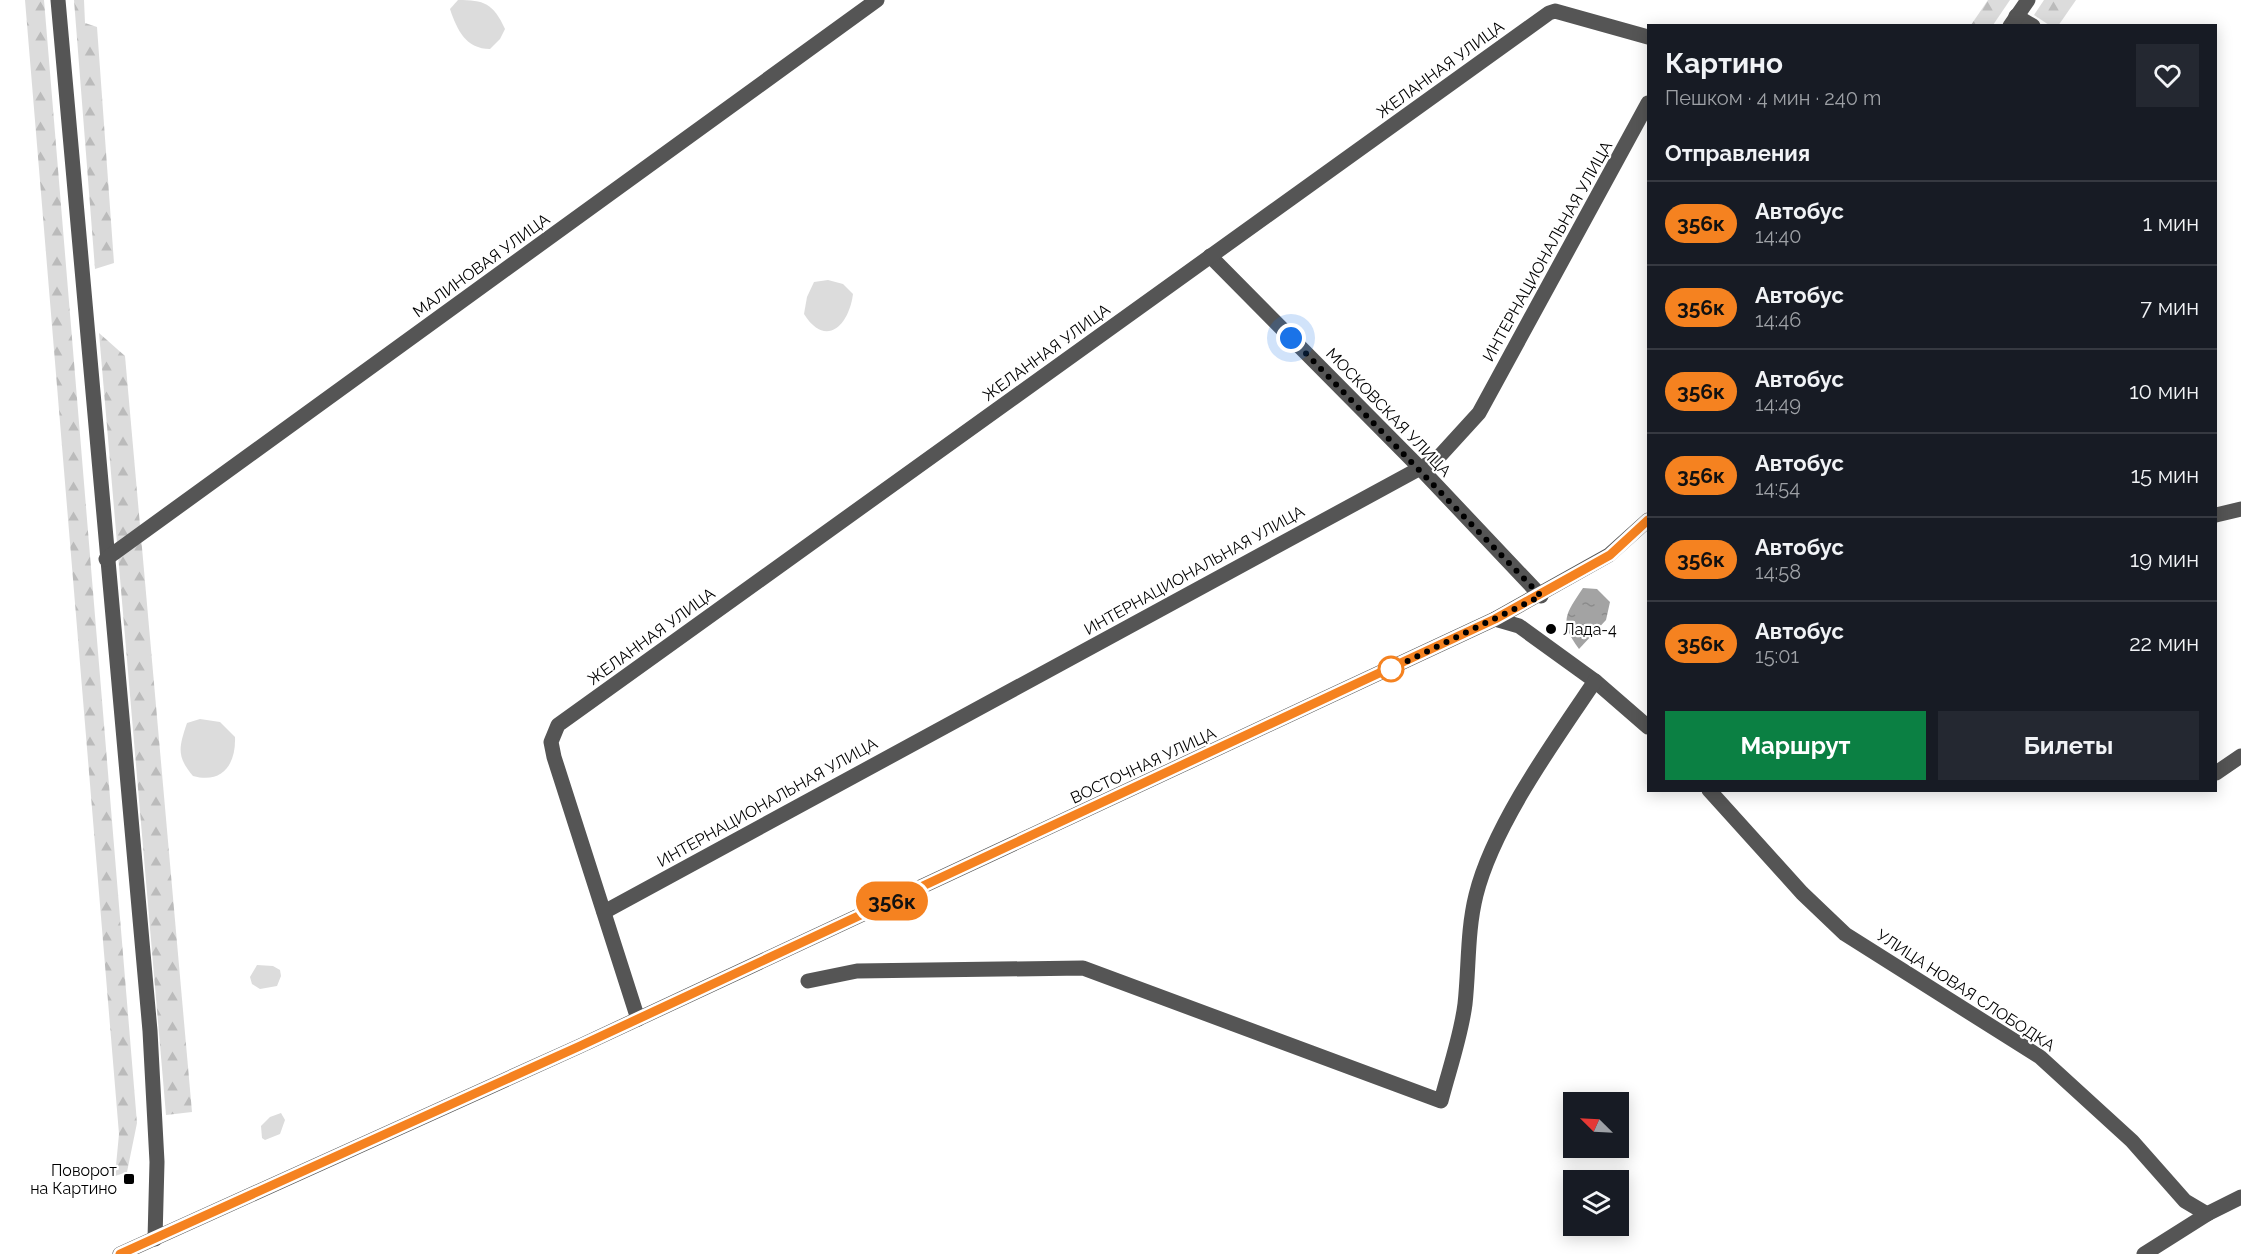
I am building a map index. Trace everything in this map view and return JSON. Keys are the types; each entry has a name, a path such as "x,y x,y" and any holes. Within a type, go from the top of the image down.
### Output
{"street":[{"path":"58,0 106,559 150,1031 157,1162 154,1239"},
{"name":"МАЛИНОВАЯ УЛИЦА","path":"106,559 877,0"},
{"path":"2013,21 2028,0"},
{"name":"ЖЕЛАННАЯ УЛИЦА","path":"603,912 554,757 551,742 558,725 1549,13 1555,11 1647,37"},
{"name":"ИНТЕРНАЦИОНАЛЬНАЯ УЛИЦА","path":"603,912 1437,459 1479,413 1647,106"},
{"name":"МОСКОВСКАЯ УЛИЦА","path":"1210,256 1420,468 1541,596"},
{"path":"2217,515 2241,509"},
{"name":"ВОСТОЧНАЯ УЛИЦА","path":"120,1254 638,1019 1495,619 1541,596 1610,555 1647,521"},
{"path":"1495,619 1519,626 1595,681 1647,726"},
{"path":"808,981 857,971 1083,968 1441,1101 1465,1007 1469,934 1476,894 1516,806 1544,757 1595,681"},
{"path":"2217,772 2241,756"},
{"name":"УЛИЦА НОВАЯ СЛОБОДКА","path":"1711,792 1802,893 1845,934 2040,1057 2132,1141 2186,1201 2209,1213"},
{"path":"603,912 638,1019"},
{"path":"2144,1254 2209,1213 2241,1197"}],"green space":[{"path":"25,0 44,0 137,1123 127,1172 115,1176 119,1134"},
{"path":"74,0 84,0 85,23 97,27 114,263 95,269"},
{"path":"458,0 481,2 492,8 501,20 505,29 500,39 490,49 475,46 459,31 450,9"},
{"path":"1988,0 2010,0 1994,24 1972,24"},
{"path":"2044,0 2076,0 2059,24 2048,24 2034,15"},
{"path":"828,280 843,284 853,294 851,305 842,323 828,331 820,330 804,314 807,297 814,282"},
{"path":"99,333 125,356 192,1112 166,1115"},
{"path":"200,719 220,722 235,737 235,747 230,764 219,775 212,777 193,776 182,757 181,745 187,723"},
{"path":"257,965 273,966 280,970 281,976 277,986 260,989 252,984 250,977"},
{"path":"281,1113 285,1120 280,1134 265,1140 262,1138 261,1126 270,1117"}],"water":[{"path":"1583,588 1597,589 1610,602 1606,620 1579,649 1569,631 1567,618"}],"bus line":[{"name":"356к","path":"120,1254 580,1046 1495,619 1541,596 1610,555 1647,521"}],"place":[{"name":"Лада-4","path":"1551,629"},
{"name":"Поворот на Картино","path":"129,1179"}],"route":[{"path":"1291,338 1420,468 1541,596 1391,669"}]}
